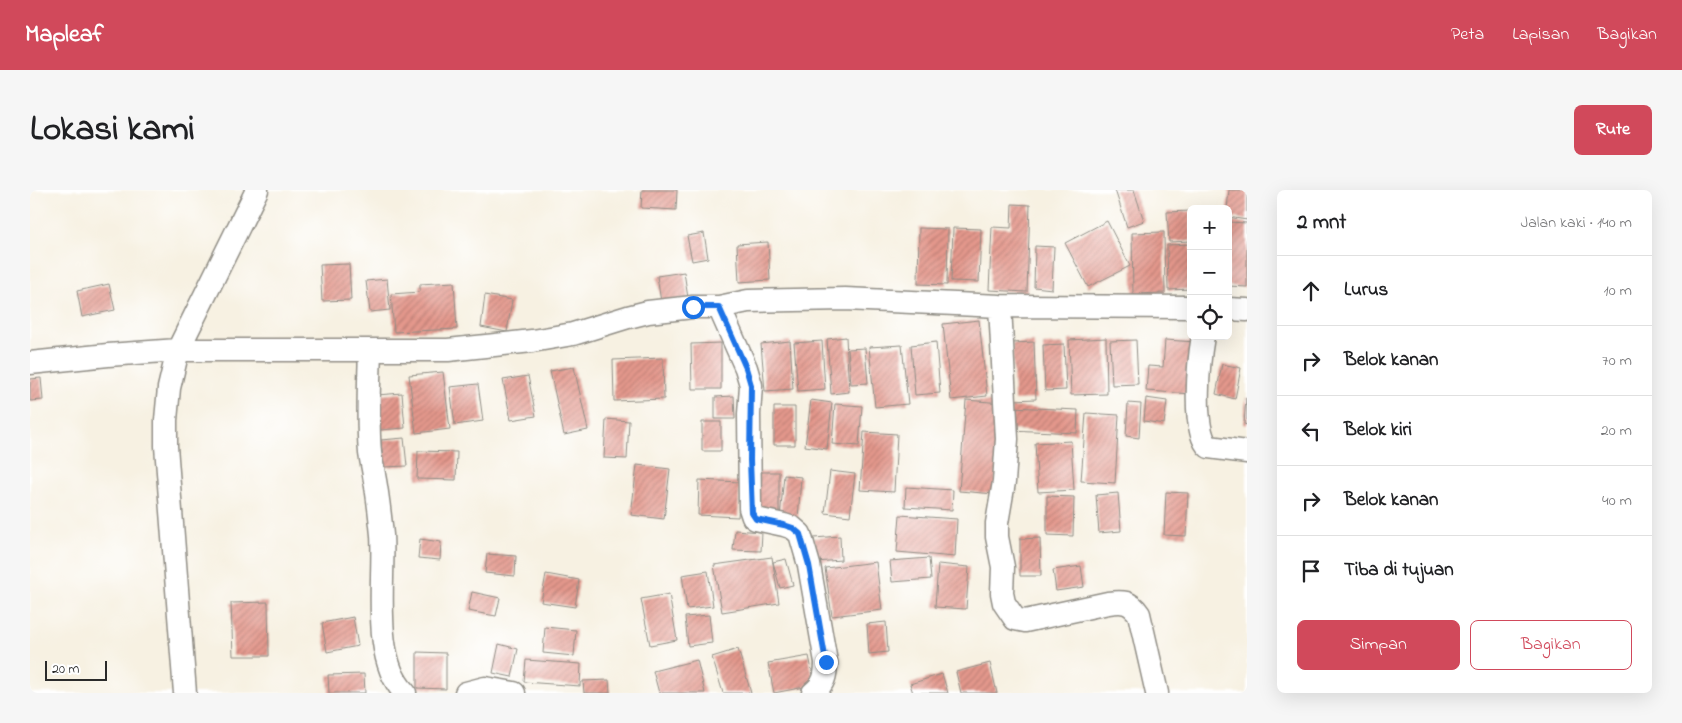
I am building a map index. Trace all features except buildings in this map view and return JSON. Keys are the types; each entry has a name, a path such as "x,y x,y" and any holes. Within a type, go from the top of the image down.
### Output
{"street":[{"path":"185,693 166,446 169,388 178,350 257,190"},
{"path":"30,363 178,350 448,350 516,343 572,334 648,312 693,307 719,307 748,301 845,299 1000,306 1187,307"},
{"path":"1000,306 1007,439 997,537 1003,567 1002,593 1004,603 1015,619 1025,621 1120,601 1133,606 1139,614 1157,693"},
{"path":"719,307 746,368 751,385 749,423 750,508 756,519 793,528 802,539 809,565 826,662 824,683 813,693"},
{"path":"1232,309 1247,310"},
{"path":"1203,340 1197,396 1202,439 1209,447 1247,452"},
{"path":"370,350 368,425 370,455 382,536 385,655 390,669 405,693"},
{"path":"466,693 486,688 514,693"}],"route":[{"path":"693,307 719,307 746,368 751,385 749,414 750,508 753,517 756,519 793,528 800,534 809,565 826,662"}]}
